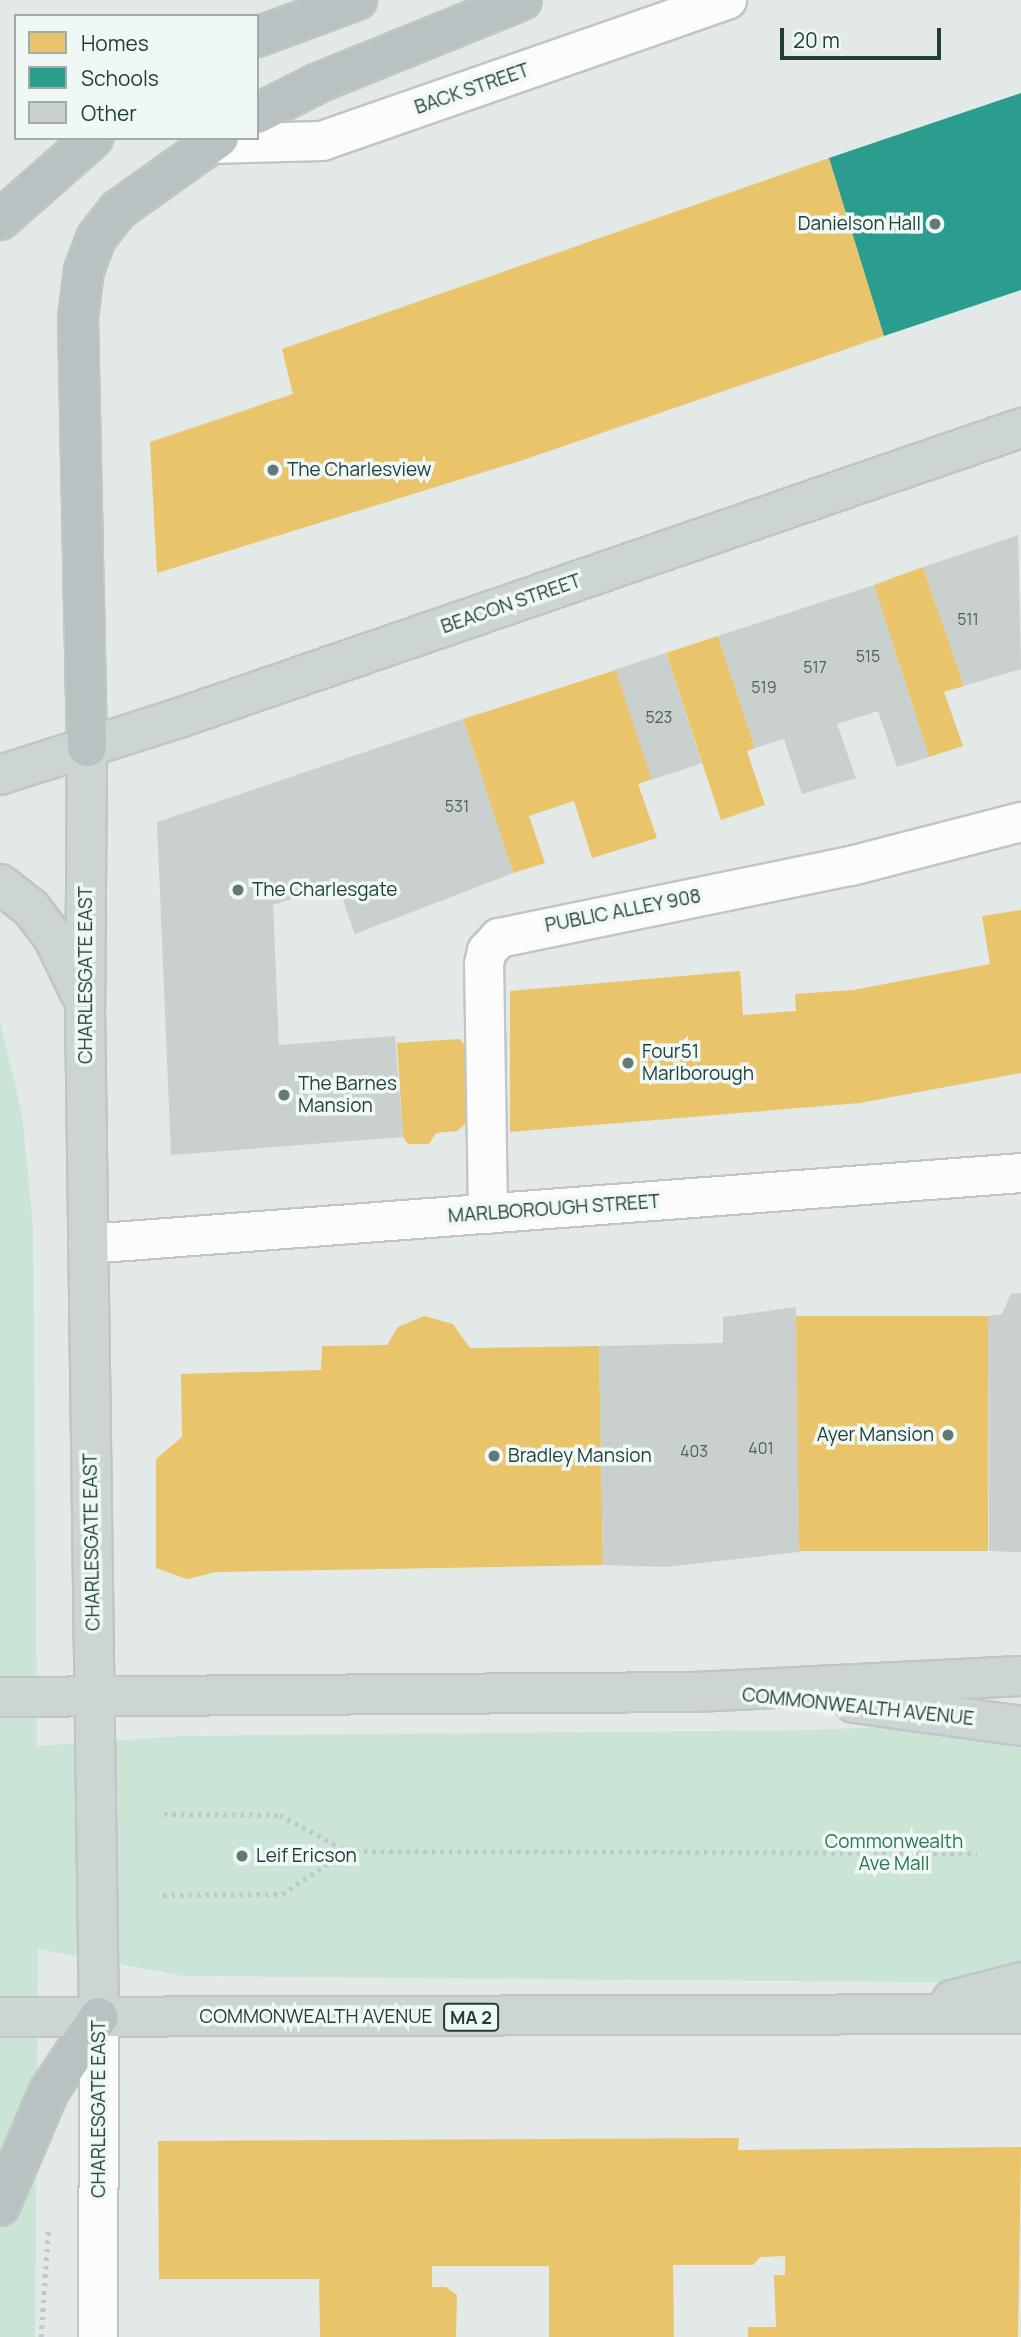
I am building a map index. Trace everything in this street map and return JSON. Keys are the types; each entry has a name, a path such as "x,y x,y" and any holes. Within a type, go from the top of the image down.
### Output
{"highway":[{"path":"259,36 357,0"},
{"path":"259,113 318,83 522,0"},
{"path":"0,220 91,140"},
{"path":"87,747 78,318 84,270 96,238 118,210 215,141"},
{"path":"0,2206 59,2072 99,2017"}],"main road":[{"name":"BEACON STREET","path":"0,775 1021,428"},
{"name":"CHARLESGATE EAST","path":"87,747 85,1005 99,2017"},
{"path":"0,884 31,908 54,939 85,1005"},
{"name":"COMMONWEALTH AVENUE","path":"11,1697 695,1692 1021,1676"},
{"name":"COMMONWEALTH AVENUE","path":"695,1692 837,1701 1021,1726"},
{"name":"COMMONWEALTH AVENUE","path":"843,2015 952,2000 1021,1982"},
{"name":"COMMONWEALTH AVENUE","path":"0,2017 1021,2014"}],"street":[{"name":"BACK STREET","path":"215,141 322,141 727,0"},
{"name":"PUBLIC ALLEY 908","path":"488,1214 484,964 487,951 499,938 851,866 1021,822"},
{"name":"MARLBOROUGH STREET","path":"88,1244 1021,1173"},
{"name":"CHARLESGATE EAST","path":"98,2337 99,2017"}],"path":[{"path":"164,1814 280,1815 348,1851 976,1853"},
{"path":"163,1895 282,1894 348,1851"}],"green space":[{"name":"Commonwealth Ave Mall","path":"0,1022 22,1115 33,1227 37,1746 182,1736 810,1730 1021,1722 1021,1983 184,1976 38,1949 35,2337 0,2337"}],"building: Homes":[{"path":"829,158 884,336 523,460 157,573 150,442 293,394 282,349"},
{"path":"923,567 964,686 944,692 963,746 929,757 874,585"},
{"path":"718,636 755,748 747,751 765,805 721,820 666,653"},
{"path":"616,670 652,779 638,784 657,838 592,858 574,801 529,816 545,863 513,873 463,719"},
{"path":"1021,910 1021,1073 860,1103 510,1132 510,991 740,971 743,1015 796,1011 795,994 853,990 990,964 982,916"},
{"path":"460,1039 467,1048 468,1122 457,1131 436,1133 429,1144 408,1144 403,1137 397,1043"},
{"path":"424,1316 453,1324 470,1348 599,1346 603,1565 216,1572 187,1579 156,1568 156,1459 182,1437 181,1374 321,1370 322,1346 387,1345 398,1327"},
{"path":"796,1316 988,1316 988,1551 796,1551"},
{"path":"739,2138 738,2150 1021,2147 1018,2337 748,2337 748,2327 776,2327 774,2275 785,2275 785,2256 760,2257 753,2265 673,2265 674,2337 549,2337 549,2266 432,2266 432,2287 446,2287 457,2295 456,2337 320,2337 319,2279 159,2279 158,2141"}],"building: Schools":[{"name":"Danielson Hall","path":"1021,93 1021,290 884,336 829,158"}],"building: Other":[{"path":"1018,535 1021,669 964,686 923,567"},
{"path":"874,585 929,757 897,767 878,711 837,724 856,778 802,794 784,739 755,748 718,636"},
{"path":"666,653 702,763 651,780 616,669"},
{"path":"463,719 513,873 355,934 337,883 273,905 279,1045 395,1036 403,1137 171,1155 157,822"},
{"path":"1021,1293 1021,1552 989,1551 988,1316 1002,1314 1011,1294"},
{"path":"796,1307 799,1552 664,1567 603,1565 599,1346 723,1343 723,1317"}],"place":[{"name":"Danielson Hall","path":"935,224"},
{"name":"The Charlesview","path":"273,470"},
{"name":"The Charlesgate","path":"238,890"},
{"name":"Four51 Marlborough","path":"628,1063"},
{"name":"The Barnes Mansion","path":"284,1095"},
{"name":"Ayer Mansion","path":"948,1435"},
{"name":"Bradley Mansion","path":"494,1456"},
{"name":"Leif Ericson","path":"242,1856"}]}
